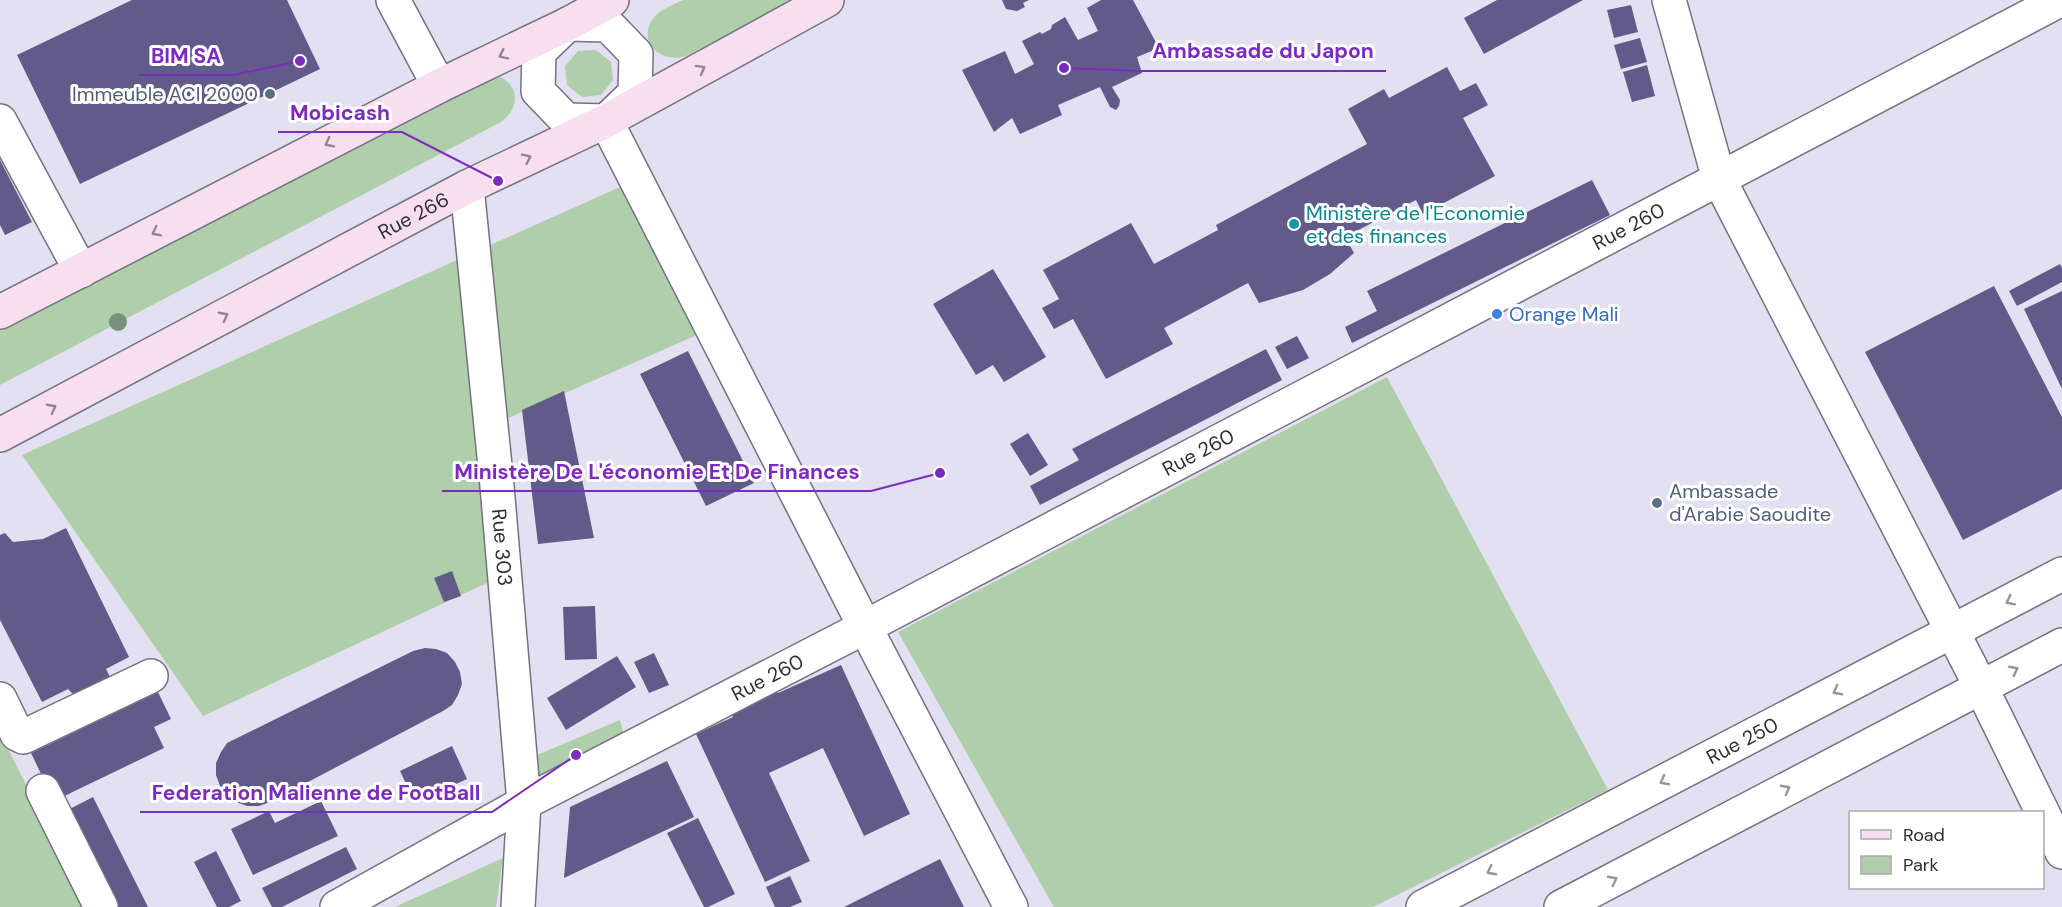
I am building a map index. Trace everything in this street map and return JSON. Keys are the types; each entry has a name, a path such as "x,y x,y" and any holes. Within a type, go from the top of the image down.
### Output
{"main road":[{"path":"0,312 439,86 562,12 612,0"},
{"name":"Rue 266","path":"0,435 467,187 606,121 827,0"}],"street":[{"path":"393,0 439,86"},
{"path":"1669,0 1719,179 1982,687 2042,811"},
{"name":"Rue 260","path":"337,907 524,802 865,627 2060,0"},
{"path":"562,12 608,25 636,54 635,93 606,121 566,120 538,91 539,52 562,12"},
{"path":"0,121 81,271"},
{"path":"606,121 1011,907"},
{"name":"Rue 303","path":"467,187 497,486 524,802 518,907"},
{"name":"Rue 250","path":"1423,907 2062,574"},
{"path":"1561,907 2062,645"},
{"path":"0,699 17,734 23,737 151,676"},
{"path":"43,791 101,907"},
{"path":"2044,815 2062,852"}],"green space":[{"path":"683,0 793,0 686,56 669,57 655,50 650,44 648,29 658,13"},
{"path":"596,50 611,62 613,80 601,95 582,97 567,85 565,66 578,51"},
{"path":"493,74 508,82 515,95 513,109 501,122 0,385 0,328"},
{"path":"620,187 699,334 486,428 489,582 203,716 22,455"},
{"path":"1387,377 1608,790 1373,907 1054,907 898,632"},
{"path":"620,720 628,750 537,792 523,761"},
{"path":"0,733 88,907 0,907"},
{"path":"503,858 496,907 395,907"}],"building":[{"path":"132,0 287,0 320,69 80,184 17,55"},
{"path":"1002,0 1029,0 1023,3 1025,7 1017,11 1006,9"},
{"path":"1101,0 1133,0 1159,48 1137,57 1142,73 1112,87 1120,100 1116,110 1110,107 1100,87 1058,105 1062,115 1020,134 1012,118 994,132 962,70 1005,51 1015,74 1034,64 1022,41 1051,29 1052,25 1065,17 1078,40 1098,31 1087,8"},
{"path":"1497,0 1583,0 1484,54 1464,18"},
{"path":"1631,5 1638,32 1614,38 1607,10"},
{"path":"1640,38 1647,62 1621,69 1614,45"},
{"path":"1647,65 1655,96 1632,102 1623,72"},
{"name":"Ministère de l'Economie et des finances","path":"1447,67 1460,91 1476,83 1488,105 1463,118 1495,176 1423,214 1416,200 1345,237 1354,253 1330,274 1303,290 1259,303 1248,283 1164,328 1173,344 1106,379 1073,319 1054,329 1042,308 1059,299 1043,270 1131,223 1154,264 1218,230 1216,225 1367,144 1348,109 1384,89 1389,98"},
{"path":"0,160 32,222 5,235 0,225"},
{"path":"1592,180 1610,215 1352,343 1345,327 1377,311 1367,291"},
{"path":"2060,264 2062,282 2017,306 2009,291"},
{"path":"993,269 1046,357 1004,382 993,365 976,375 933,304"},
{"path":"1994,286 2062,417 2062,489 1963,540 1865,352"},
{"path":"2062,291 2062,389 2024,309"},
{"path":"1297,336 1309,358 1287,369 1275,347"},
{"path":"1266,349 1282,380 1040,505 1030,486 1079,460 1072,449"},
{"path":"688,351 754,483 706,506 640,374"},
{"path":"564,391 594,538 538,544 522,410"},
{"path":"1028,433 1048,465 1030,476 1010,444"},
{"path":"66,528 129,657 106,669 110,677 73,694 68,689 42,702 0,620 0,535 5,533 13,542 43,539"},
{"path":"452,571 461,596 444,602 434,578"},
{"path":"595,606 597,659 565,660 563,607"},
{"path":"425,648 447,653 460,672 462,684 452,705 270,802 259,806 247,806 226,795 216,775 216,763 227,743 413,651"},
{"path":"654,653 669,685 649,693 634,662"},
{"path":"617,656 636,687 566,730 547,698"},
{"path":"841,665 910,814 864,836 823,748 769,773 810,861 765,882 696,734 733,717 725,702 772,681 778,693"},
{"path":"158,692 171,719 154,727 164,748 54,801 31,753"},
{"path":"452,746 467,779 415,803 400,771"},
{"path":"667,761 694,817 564,878 570,807"},
{"path":"93,797 148,907 109,907 62,813"},
{"path":"321,801 338,836 253,875 231,829 269,811 275,823"},
{"path":"698,818 735,894 708,907 704,907 667,833"},
{"path":"346,847 357,869 282,907 272,907 262,888"},
{"path":"216,851 241,901 229,907 217,907 194,862"},
{"path":"940,859 964,907 844,907"},
{"path":"790,876 802,902 790,907 775,907 766,887"}],"place":[{"name":"BIM SA","path":"300,61"},
{"name":"Ambassade du Japon","path":"1064,68"},
{"name":"Immeuble ACI 2000","path":"270,94"},
{"name":"Mobicash","path":"498,181"},
{"name":"Ministère de l'Economie et des finances","path":"1294,224"},
{"name":"Orange Mali","path":"1497,314"},
{"name":"Ministère De L'économie Et De Finances","path":"940,473"},
{"name":"Ambassade d'Arabie Saoudite","path":"1657,503"},
{"name":"Federation Malienne de FootBall","path":"576,755"}]}
